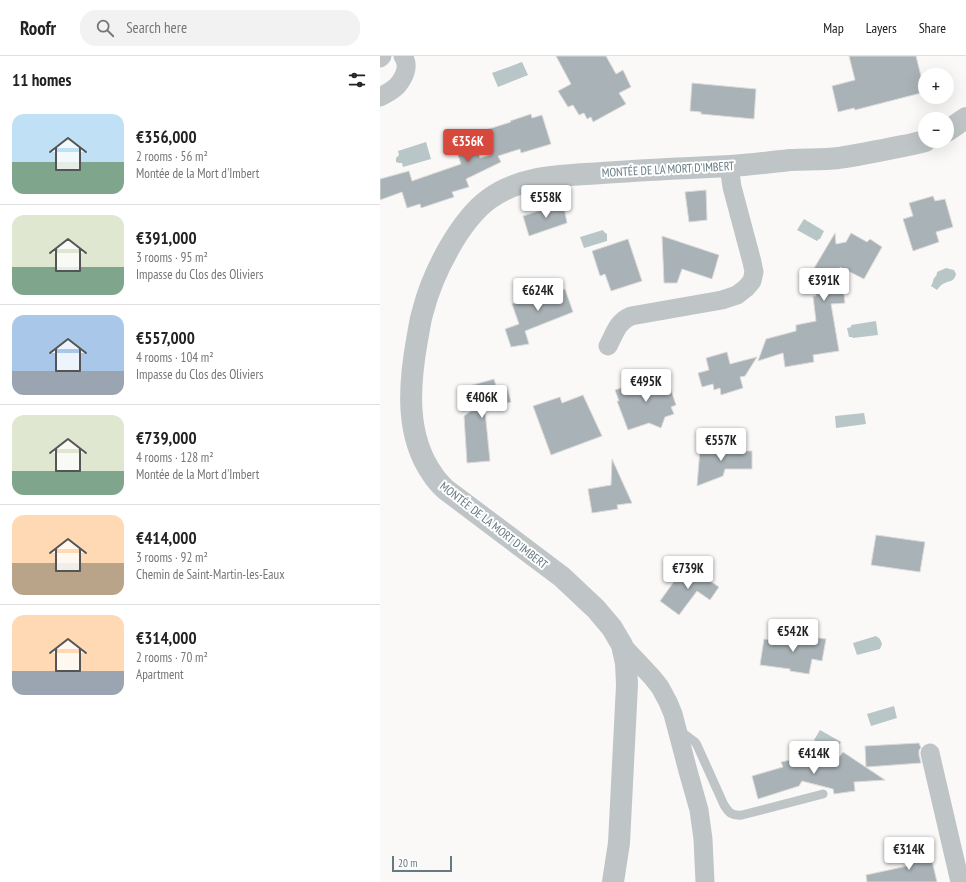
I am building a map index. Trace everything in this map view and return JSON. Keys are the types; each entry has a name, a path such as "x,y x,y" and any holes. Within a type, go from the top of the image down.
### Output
{"street":[{"path":"380,97 396,87 403,78 407,66 406,60 403,56"},
{"path":"954,126 966,118"},
{"name":"MONTÉE DE LA MORT D'IMBERT","path":"613,882 619,843 627,685 626,663 622,645 612,628 596,609 562,578 445,489 433,475 424,460 416,439 412,417 411,395 417,341 423,311 430,290 455,238 479,207 490,198 503,191 539,178 837,158 918,143"},
{"path":"608,346 620,323 631,316 722,300 737,295 752,281 754,272 732,187 730,166"},
{"path":"622,645 660,687 673,714 699,810 703,839 705,882"},
{"path":"930,753 960,882"}],"lane":[{"path":"677,728 691,738 697,745 724,805 727,810 736,816 823,794"}],"shaded area":[{"path":"522,62 528,75 498,87 492,73"},
{"path":"426,142 431,159 403,167 402,163 396,162 396,158 399,155 398,151"},
{"path":"804,219 824,231 820,239 817,241 797,230"},
{"path":"603,230 607,234 607,241 584,248 580,237"},
{"path":"946,268 954,270 956,274 955,277 944,283 937,290 931,286 937,272"},
{"path":"876,321 878,335 853,338 849,337 847,328 851,327 851,325"},
{"path":"864,413 866,424 836,428 835,416"},
{"path":"876,636 880,639 882,644 880,649 857,655 853,643"},
{"path":"894,706 897,718 871,726 867,714"},
{"path":"820,730 841,742 834,753 814,740"}],"building":[{"path":"556,56 606,56 616,74 623,70 631,87 619,93 626,104 593,122 591,117 587,119 584,113 579,115 573,105 568,107 558,91 571,84"},
{"path":"849,56 916,56 919,68 918,94 855,110 854,108 838,112 832,86 855,80"},
{"path":"692,83 756,89 754,119 701,114 701,112 690,111"},
{"path":"531,114 532,118 542,115 551,144 521,153 520,149 498,156 501,162 466,179 469,187 452,192 454,197 421,208 420,204 407,208 402,192 380,200 380,179 409,171 412,181 461,164 458,155 477,149 480,158 490,155 482,131"},
{"path":"706,190 707,220 689,222 685,192"},
{"path":"933,196 935,201 945,199 953,227 936,232 939,242 913,251 903,219 913,216 909,203"},
{"path":"563,202 567,223 529,236 523,216"},
{"path":"835,233 836,244 846,242 851,233 867,242 870,239 882,247 864,279 840,267 845,303 831,304 839,351 813,355 814,362 785,367 783,353 758,361 766,339 796,331 796,325 816,321 813,296 816,296 813,270"},
{"path":"662,236 719,255 712,279 682,269 677,283 664,283"},
{"path":"628,239 642,281 611,291 605,274 600,276 592,251"},
{"path":"553,283 557,292 565,289 573,312 525,331 529,344 511,347 505,329 519,324 512,304 529,298 527,292"},
{"path":"727,352 730,364 757,357 745,376 740,377 743,388 721,395 720,388 714,390 713,384 702,387 698,373 709,370 706,358"},
{"path":"652,378 654,382 667,378 676,405 671,407 674,414 665,417 661,428 649,423 628,430 617,401 619,401 615,390"},
{"path":"494,379 497,389 507,387 511,402 485,411 490,461 467,463 464,416 474,409 469,386"},
{"path":"583,395 602,436 551,455 533,406 560,397 562,403"},
{"path":"715,443 729,445 729,451 752,451 752,469 725,469 723,476 697,486 700,449"},
{"path":"612,459 632,503 617,505 618,509 592,513 588,489 611,485"},
{"path":"876,535 925,542 920,572 871,565"},
{"path":"686,565 719,587 710,600 697,591 679,615 660,601"},
{"path":"791,634 826,639 822,661 812,659 809,674 790,671 790,669 760,665 764,639 789,643"},
{"path":"919,743 921,748 919,750 919,755 921,763 866,767 865,746"},
{"path":"843,752 885,780 854,782 855,791 834,794 833,789 802,781 799,786 758,799 752,776 783,767 781,762 804,757 833,761"},
{"path":"930,852 937,882 867,882 866,875 907,866 904,857"}]}
